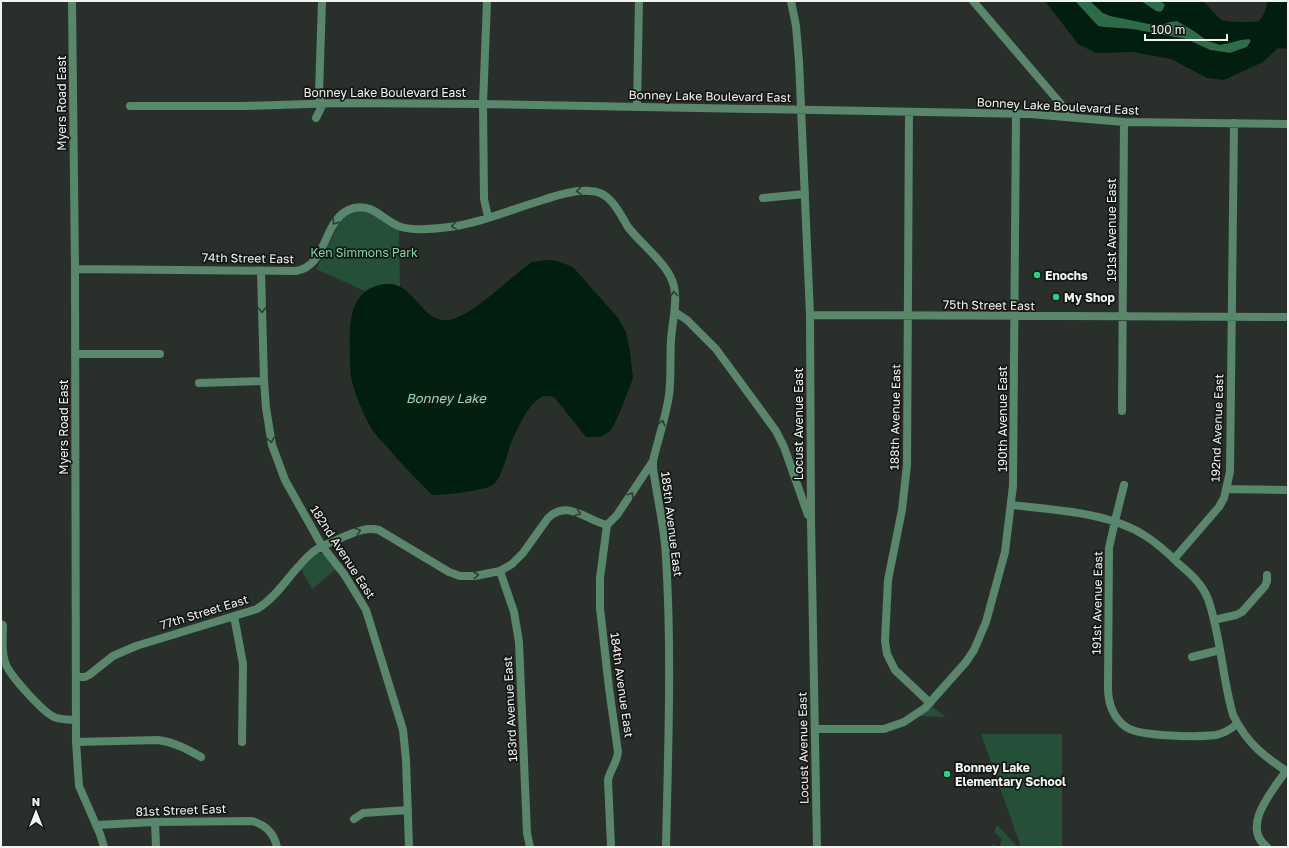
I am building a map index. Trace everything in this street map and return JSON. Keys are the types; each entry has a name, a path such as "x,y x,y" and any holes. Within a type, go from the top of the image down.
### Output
{"street":[{"name":"Myers Road East","path":"72,1 75,269 75,720 79,786 100,834 104,847"},
{"path":"316,118 323,104 318,93 322,1"},
{"path":"487,1 483,104 484,199 488,217"},
{"path":"637,107 639,1"},
{"name":"Locust Avenue East","path":"791,1 797,37 810,315 811,521 817,847"},
{"path":"973,1 1072,117"},
{"name":"Bonney Lake Boulevard East","path":"130,106 483,104 1016,114 1124,122 1288,124"},
{"name":"188th Avenue East","path":"909,112 906,480 902,510 888,580 885,641 887,654 896,670 930,703"},
{"name":"190th Avenue East","path":"815,729 884,729 904,722 930,703 966,662 982,634 1005,552 1012,505 1014,467 1016,114"},
{"name":"191st Avenue East","path":"1122,411 1124,122"},
{"name":"192nd Avenue East","path":"1174,559 1219,507 1227,489 1230,464 1234,123"},
{"name":"74th Street East","path":"75,269 296,271 308,268 316,259 339,217 347,210 354,208 367,208 391,223 409,228 451,226 470,223 569,192 592,191 600,193 605,195 613,204"},
{"path":"763,198 805,194"},
{"name":"185th Avenue East","path":"613,204 632,231 670,276 673,283 675,312 672,330 669,395 653,461 667,563 669,699 666,847"},
{"name":"182nd Avenue East","path":"261,271 264,382 268,428 272,445 277,463 285,480 322,546 344,574 366,610 403,730 406,760 409,847"},
{"path":"675,312 687,320 716,349 776,431 784,447 811,521"},
{"name":"75th Street East","path":"810,315 1288,317"},
{"path":"75,354 160,354"},
{"path":"199,383 264,382"},
{"path":"606,525 617,515 653,461"},
{"name":"191st Avenue East","path":"1124,485 1111,535 1109,557 1108,697 1110,707 1127,728 1138,733 1164,735 1216,735 1231,729 1237,724"},
{"path":"1227,489 1288,490"},
{"path":"1012,505 1115,521 1144,534 1164,549 1204,589 1214,620 1232,710 1237,724 1255,748 1287,772 1264,804 1257,819 1258,835 1267,847"},
{"name":"77th Street East","path":"76,677 85,677 89,675 113,656 124,650 251,611 261,606 314,551 322,546 366,529 374,529 386,534 455,575 475,576 500,571 512,564 518,559 548,518 556,512 563,510 574,511 598,523 606,525"},
{"name":"184th Avenue East","path":"606,525 600,578 600,608 618,752 616,761 610,770 608,780 610,847"},
{"name":"183rd Avenue East","path":"500,571 514,612 519,642 527,833 530,847"},
{"path":"1214,620 1236,615 1242,612 1265,586 1267,575"},
{"path":"234,616 243,664 242,742"},
{"path":"1,624 3,625 4,661 11,672 41,708 58,718 75,720"},
{"path":"1192,657 1220,650"},
{"path":"76,742 168,741 201,757"},
{"path":"354,819 363,813 408,810"},
{"name":"81st Street East","path":"96,825 248,820 265,827 273,835 277,847"},
{"path":"155,822 156,847"}],"green space":[{"path":"1075,1 1090,1 1103,13 1159,26 1177,21 1208,41 1227,44 1240,40 1249,39 1251,41 1247,47 1230,53 1210,50 1186,39 1132,29 1098,26"},
{"path":"1141,1 1159,1 1165,4 1163,10 1160,12"},
{"name":"Ken Simmons Park","path":"354,211 365,211 375,215 389,225 399,229 400,287 382,285 365,291 316,269 343,217"},
{"path":"318,553 324,554 336,569 312,589 301,569"},
{"path":"932,707 946,717 920,716"},
{"path":"981,734 1062,734 1062,847 1021,847"},
{"path":"997,825 1018,847 999,847 1002,839 994,832"},
{"path":"993,844 999,847 992,847"}],"water":[{"path":"1045,1 1075,1 1098,26 1132,29 1186,39 1210,50 1230,53 1247,47 1251,41 1249,39 1240,40 1220,45 1208,41 1177,21 1159,26 1110,16 1103,13 1090,1 1141,1 1160,12 1163,10 1165,4 1159,1 1202,1 1222,20 1256,22 1261,19 1264,14 1268,1 1288,1 1288,49 1278,48 1263,62 1224,80 1207,78 1171,59 1133,52 1096,53 1078,44"},
{"name":"Bonney Lake","path":"546,260 557,261 573,267 618,318 626,332 633,378 614,425 609,432 600,437 586,437 555,398 546,396 540,398 528,410 523,418 511,443 502,472 493,485 473,491 432,495 373,431 357,398 352,383 350,365 350,333 352,313 356,303 361,295 369,289 379,285 392,284 402,288 411,295 434,317 444,320 456,318 474,308 532,262"}],"place":[{"name":"Enochs","path":"1037,275"},
{"name":"My Shop","path":"1056,297"},
{"name":"Bonney Lake Elementary School","path":"947,774"}]}
